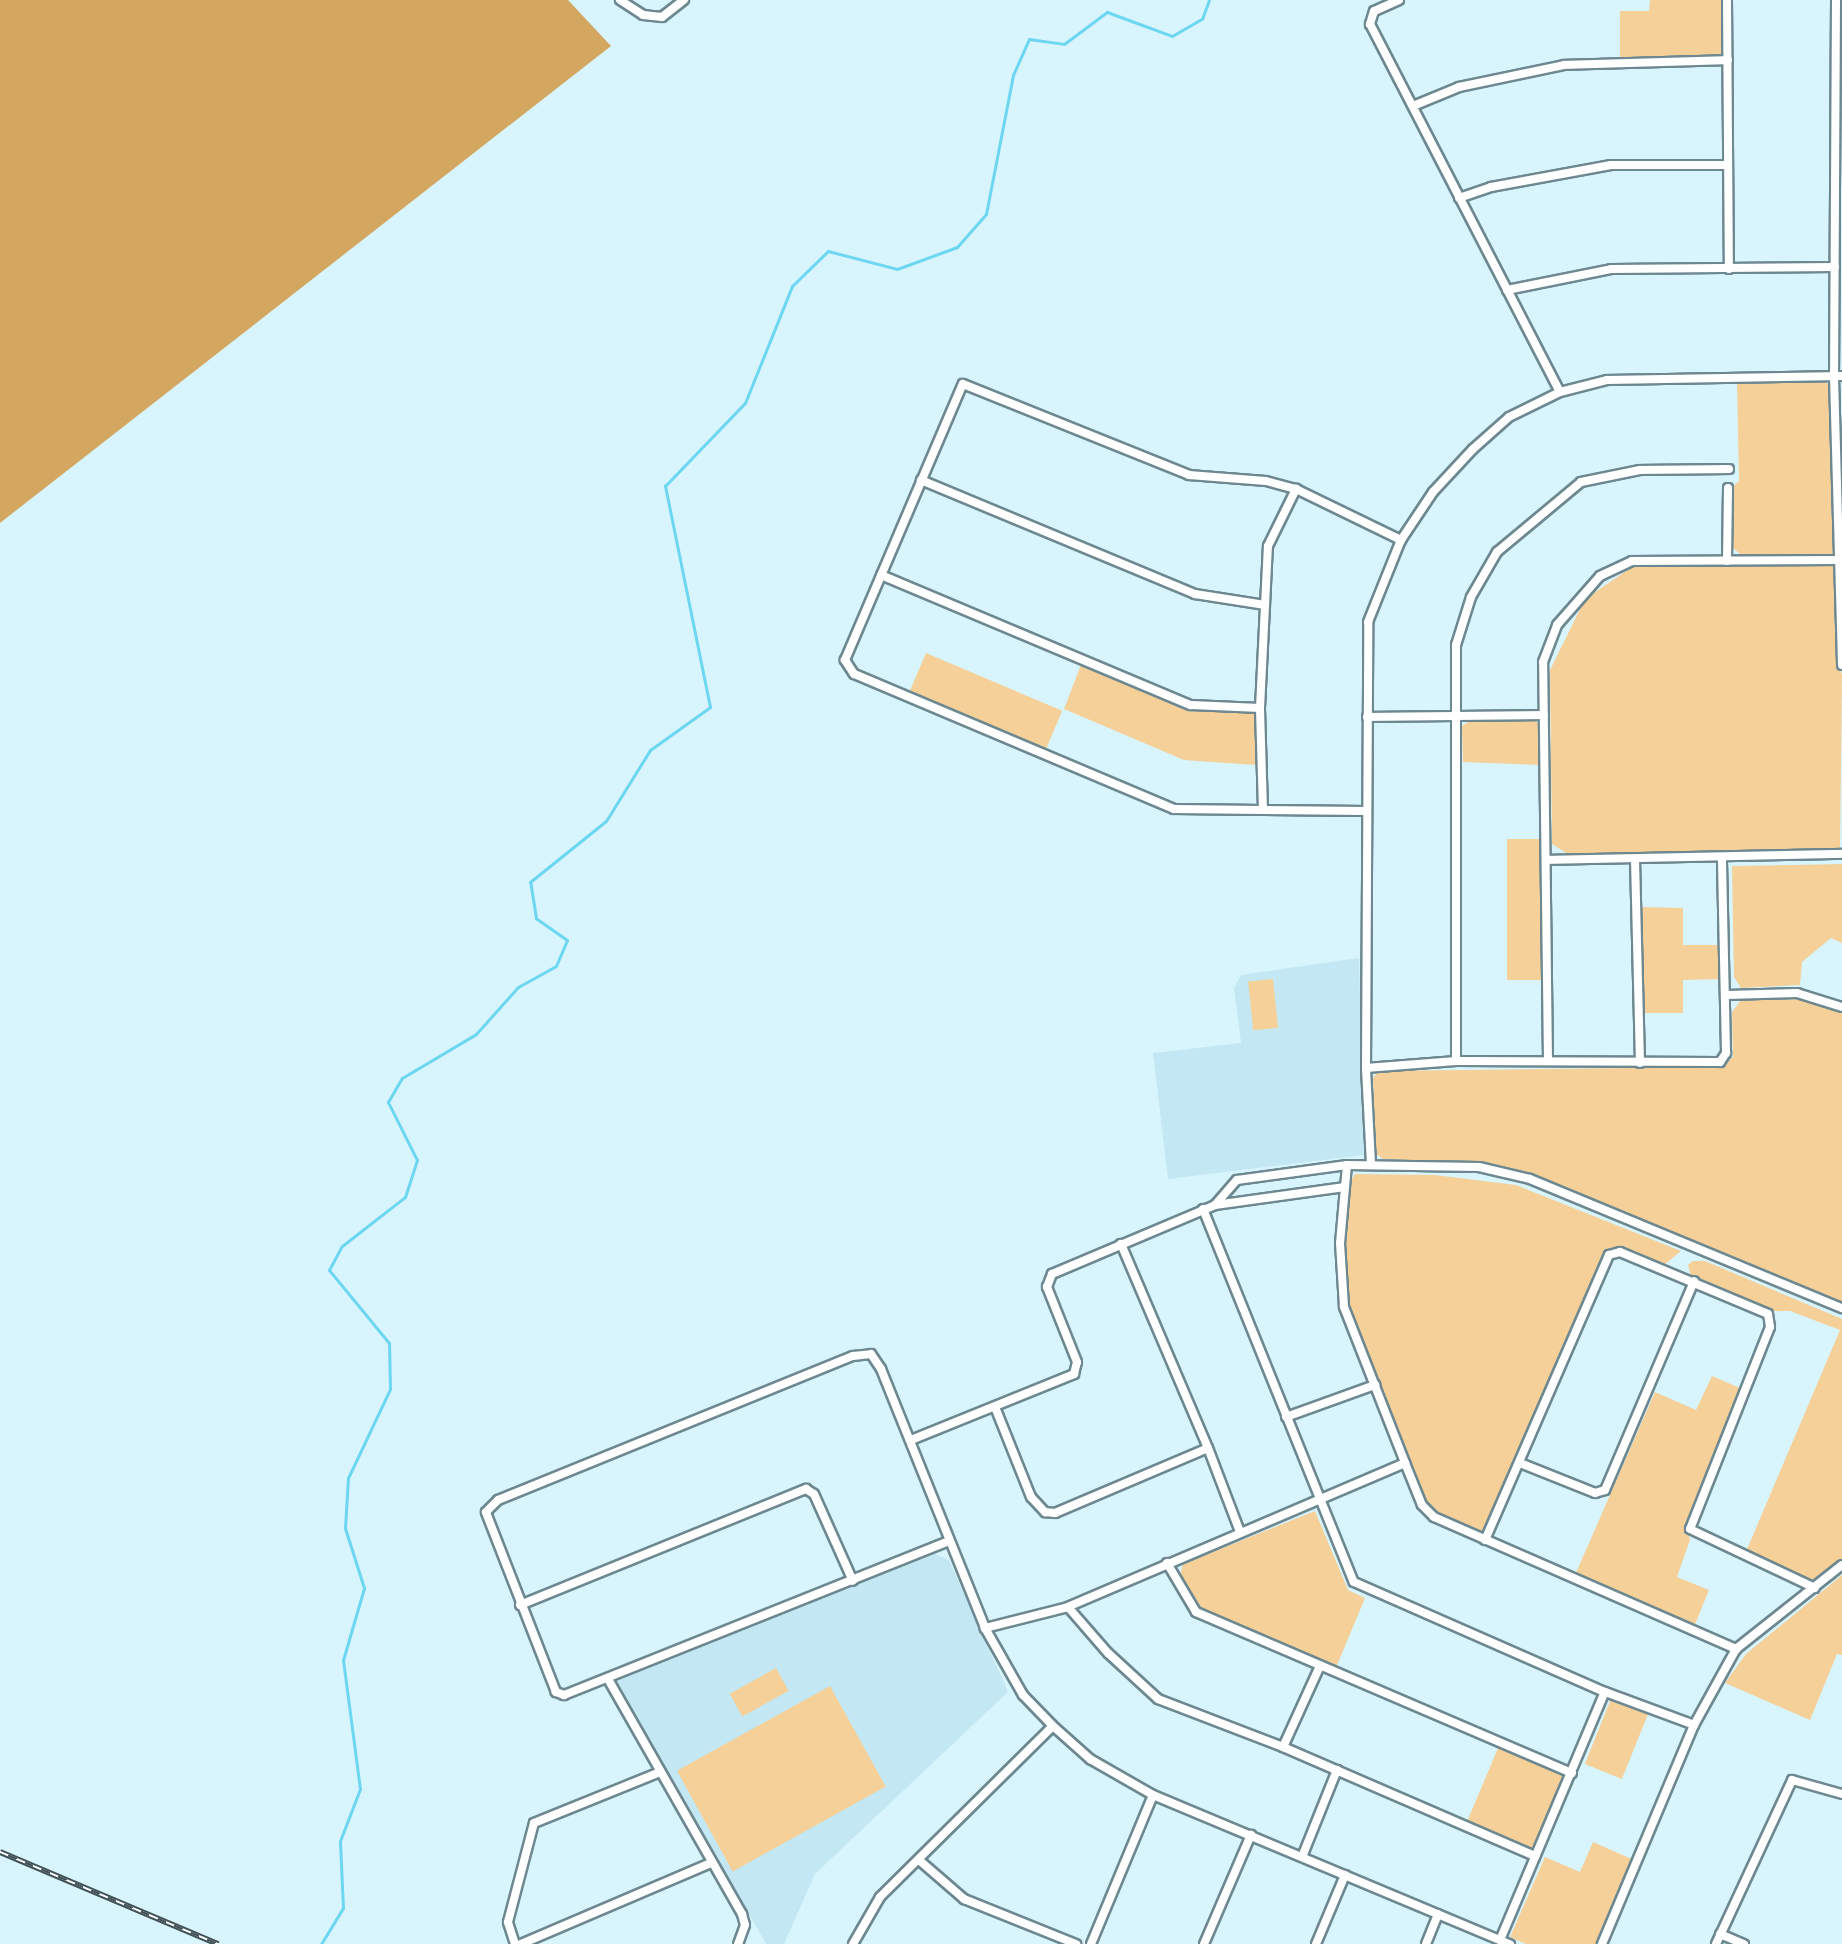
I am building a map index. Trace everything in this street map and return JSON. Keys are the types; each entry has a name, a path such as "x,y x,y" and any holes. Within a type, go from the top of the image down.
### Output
{"street":[{"path":"620,0 651,17 662,17 684,0"},
{"path":"1399,0 1374,11 1370,24 1560,392"},
{"path":"1727,0 1729,269"},
{"path":"1836,0 1839,63 1835,267 1837,560 1842,665"},
{"path":"1413,106 1459,87 1564,65 1728,60"},
{"path":"1459,198 1500,185 1611,165 1728,165"},
{"path":"1507,290 1611,269 1835,267"},
{"path":"1371,1164 1366,1068 1368,622 1401,540 1433,492 1473,449 1509,417 1560,392 1607,380 1838,376"},
{"path":"1366,811 1174,809 849,671 846,656 966,383 1189,475 1266,481 1296,489 1401,540"},
{"path":"1456,1061 1456,645 1463,615 1497,552 1565,490 1605,474 1729,469"},
{"path":"921,480 1205,598 1265,605"},
{"path":"1727,561 1728,488"},
{"path":"1263,810 1260,708 1269,542 1296,489"},
{"path":"1548,1061 1546,648 1565,614 1600,576 1632,561 1837,560"},
{"path":"881,575 1191,705 1260,708"},
{"path":"1367,717 1456,719 1544,715"},
{"path":"1546,860 1842,855"},
{"path":"1366,1068 1456,1061 1720,1062 1726,1053 1727,995 1722,858"},
{"path":"1635,859 1640,1063"},
{"path":"1727,995 1797,993 1842,1007"},
{"path":"1347,1165 1340,1243 1344,1307 1427,1511 1485,1540 1736,1649"},
{"path":"1215,1205 1237,1180 1347,1165 1479,1167 1530,1179 1842,1308"},
{"path":"911,1440 1074,1374 1077,1362 1047,1287 1049,1277 1215,1205 1345,1187"},
{"path":"1203,1209 1354,1582 1605,1692 1694,1725"},
{"path":"1121,1244 1208,1448 1240,1532"},
{"path":"1485,1540 1609,1255 1620,1252 1761,1310 1771,1320 1690,1529 1815,1588"},
{"path":"1520,1463 1595,1493 1605,1490 1694,1281"},
{"path":"949,1541 568,1695 556,1692 486,1519 489,1507 498,1500 862,1353 877,1361 985,1628 1023,1695 1053,1726 1090,1759 1153,1795 1510,1944"},
{"path":"1286,1417 1375,1385"},
{"path":"995,1407 1031,1497 1045,1512 1055,1513 1208,1448"},
{"path":"985,1628 1068,1607 1240,1532 1321,1503 1405,1463"},
{"path":"520,1605 806,1489 814,1494 853,1581"},
{"path":"1167,1563 1191,1609 1319,1668 1572,1773"},
{"path":"1602,1944 1694,1725 1736,1649 1842,1565"},
{"path":"1068,1607 1108,1653 1158,1699 1283,1747 1535,1856"},
{"path":"1283,1747 1319,1668"},
{"path":"608,1679 658,1773 745,1921 738,1944"},
{"path":"1500,1940 1605,1692"},
{"path":"853,1944 872,1906 1053,1726"},
{"path":"1302,1857 1337,1770"},
{"path":"658,1773 534,1823 508,1922 518,1944 711,1863"},
{"path":"1716,1944 1792,1780 1842,1794"},
{"path":"1091,1944 1153,1795"},
{"path":"1204,1944 1251,1835"},
{"path":"919,1860 964,1899 1076,1944"},
{"path":"1316,1944 1345,1875"},
{"path":"1426,1944 1438,1914"},
{"path":"1720,1934 1744,1944"}],"shaded area":[{"path":"0,0 568,0 611,46 0,523"},
{"path":"1650,0 1724,0 1725,50 1717,58 1620,58 1620,11 1649,11"},
{"path":"1737,381 1824,381 1832,387 1835,557 1745,558 1729,545 1730,489 1739,481"},
{"path":"1656,563 1834,564 1835,640 1842,676 1840,850 1568,854 1552,844 1550,670 1585,599 1632,567"},
{"path":"926,653 1062,711 1045,751 909,694"},
{"path":"1082,662 1190,708 1258,711 1256,765 1184,760 1064,709"},
{"path":"1534,720 1541,726 1541,765 1463,762 1462,726 1468,722"},
{"path":"1507,839 1542,839 1542,980 1507,980"},
{"path":"1842,864 1842,943 1831,938 1802,962 1800,985 1741,988 1734,977 1732,866"},
{"path":"1640,907 1683,908 1683,945 1721,945 1721,979 1683,980 1683,1013 1641,1013"},
{"path":"1359,958 1364,1155 1168,1179 1153,1053 1241,1043 1234,988 1241,975"},
{"path":"1273,979 1278,1028 1253,1030 1248,982"},
{"path":"1812,999 1842,1012 1842,1304 1531,1175 1479,1163 1383,1159 1376,1154 1373,1078 1378,1071 1722,1067 1733,1057 1732,1012 1741,1000"},
{"path":"1355,1174 1435,1175 1516,1185 1681,1251 1664,1265 1620,1249 1606,1253 1485,1537 1435,1516 1424,1505 1346,1307 1342,1243 1347,1187"},
{"path":"1693,1261 1705,1261 1842,1319 1842,1562 1815,1583 1745,1554 1840,1330 1790,1311 1770,1311 1691,1277 1688,1265"},
{"path":"1712,1376 1742,1389 1686,1523 1690,1540 1677,1577 1709,1590 1694,1627 1575,1575 1655,1392 1696,1410"},
{"path":"1315,1511 1348,1590 1365,1598 1335,1670 1199,1609 1180,1576 1183,1564"},
{"path":"935,1554 949,1560 1008,1692 815,1874 784,1944 766,1944 617,1681"},
{"path":"1842,1575 1842,1655 1837,1654 1810,1720 1725,1683 1746,1654"},
{"path":"776,1668 789,1691 742,1716 730,1694"},
{"path":"830,1686 886,1787 733,1871 677,1771"},
{"path":"1611,1699 1648,1714 1622,1779 1585,1764"},
{"path":"1499,1746 1568,1775 1536,1852 1467,1822"},
{"path":"1593,1842 1634,1860 1598,1944 1526,1944 1510,1937 1545,1857 1580,1872"}],"waterway":[{"path":"321,1944 343,1908 340,1841 360,1789 343,1660 364,1588 345,1528 348,1478 390,1389 389,1343 329,1270 342,1246 405,1197 417,1160 388,1102 402,1078 476,1034 518,987 556,966 567,940 536,918 530,882 606,821 650,750 710,707 665,486 745,403 792,286 828,251 897,269 957,247 986,214 1013,75 1029,39 1064,44 1107,12 1172,36 1202,19 1209,0"}],"railway":[{"path":"0,1852 218,1944"}]}
